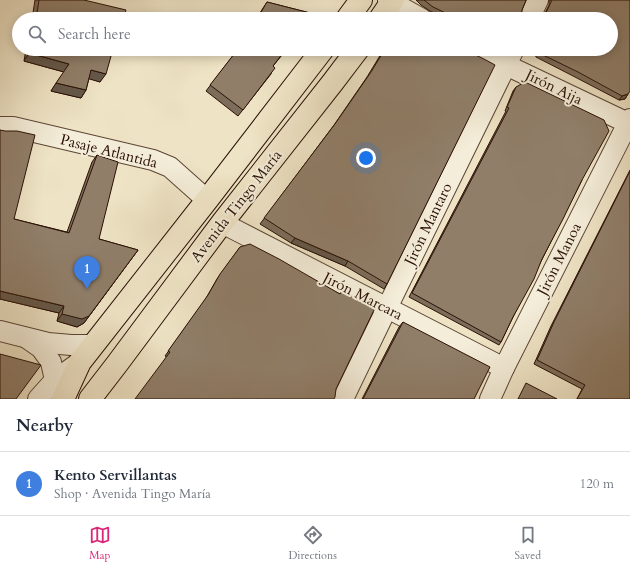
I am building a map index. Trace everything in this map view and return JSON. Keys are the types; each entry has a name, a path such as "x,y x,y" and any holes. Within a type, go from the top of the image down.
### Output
{"main road":[{"path":"353,12 362,0"},
{"path":"317,56 333,82"},
{"name":"Avenida Tingo María","path":"59,389 207,200 317,56"},
{"name":"Avenida Tingo María","path":"90,399 222,223 353,56"}],"street":[{"path":"532,12 538,0"},
{"path":"388,5 405,12"},
{"name":"Jirón Aija","path":"510,57 629,122"},
{"name":"Jirón Mantaro","path":"343,399 510,57"},
{"name":"Jirón Manoa","path":"490,399 504,368 629,122"},
{"name":"Pasaje Atlantida","path":"0,127 13,127 153,160 170,167 207,200"},
{"name":"Jirón Marcara","path":"222,223 504,368"},
{"path":"0,331 48,343 93,345"},
{"path":"26,338 41,348 48,357 51,362 59,389"},
{"name":"Avenida Tingo María","path":"102,399 117,364"},
{"name":"Avenida Tingo María","path":"38,399 59,389"}],"building":[{"path":"39,0 84,0 126,10 125,12 37,12"},
{"path":"424,0 526,0 522,12 443,12 433,7"},
{"path":"552,0 630,0 630,91 628,94 622,96 545,56 618,56 618,12 546,12"},
{"path":"267,2 306,12 261,12"},
{"path":"40,56 111,56 106,74 91,70 86,90 56,83 69,64"},
{"path":"233,56 281,56 273,66 275,68 243,110 210,85"},
{"path":"381,56 478,56 495,65 387,284 348,261 295,238 264,218 335,124"},
{"path":"525,82 604,120 609,131 582,180 542,259 534,279 501,342 412,293 509,108 507,107 516,87"},
{"path":"0,130 17,131 35,135 14,219 69,233 97,155 118,162 99,239 138,250 89,316 82,319 62,314 64,306 0,291"},
{"path":"630,171 630,399 577,399 585,385 537,360 554,322"},
{"path":"250,244 340,294 342,291 375,308 336,389 334,399 135,399 170,352 168,351 240,247"},
{"path":"403,322 490,367 474,399 363,399"},
{"path":"0,354 41,365 16,399 0,399"},
{"path":"526,383 557,399 518,399"}],"place":[{"name":"Kento Servillantas","path":"87,289"}]}
